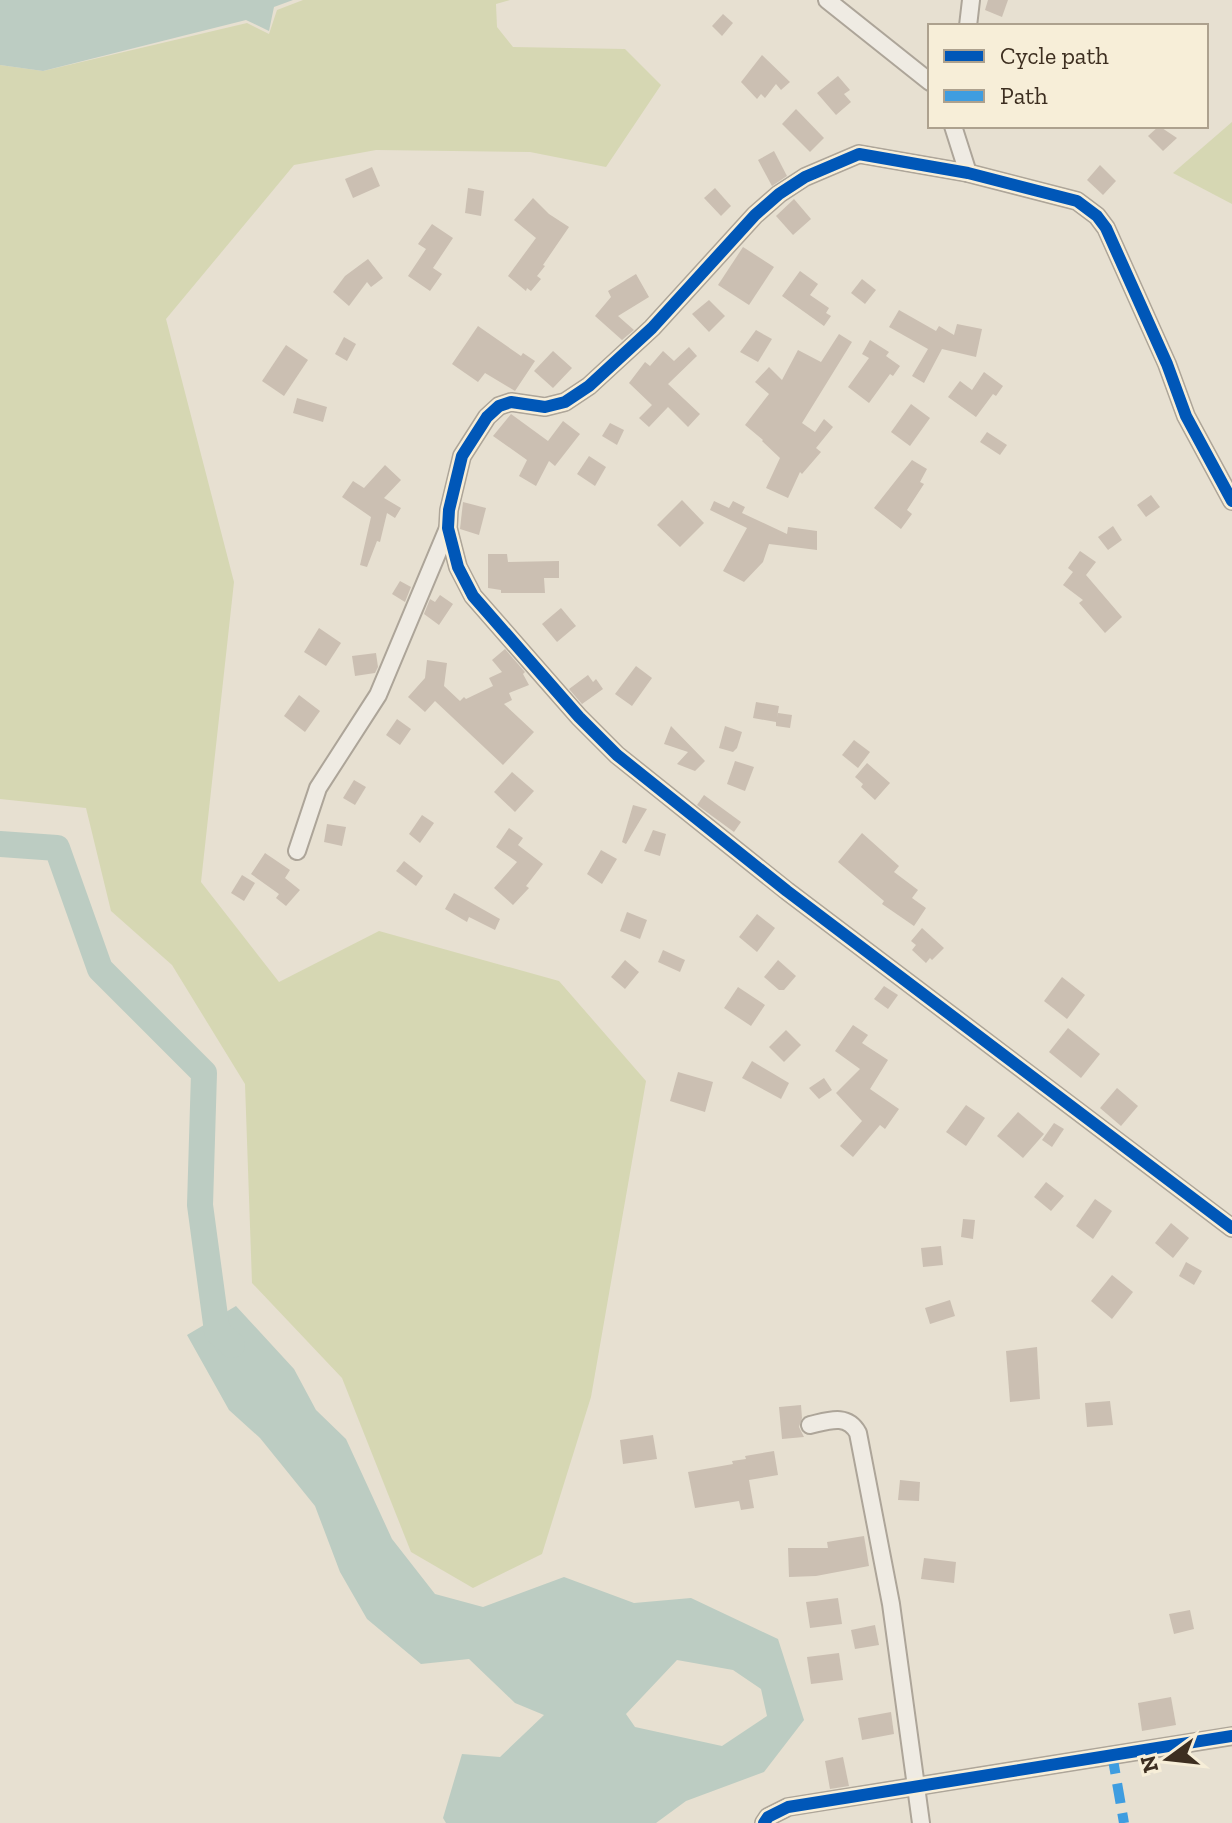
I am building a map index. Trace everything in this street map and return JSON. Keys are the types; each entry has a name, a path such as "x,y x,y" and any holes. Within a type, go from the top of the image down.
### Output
{"street":[{"path":"827,0 928,80"},
{"path":"968,24 971,0"},
{"path":"954,128 968,173"},
{"path":"1232,501 1186,416 1167,364 1106,228 1097,216 1077,201 968,173 859,154 805,177 779,194 755,215 652,328 589,386 565,402 545,407 511,402 499,406 487,417 462,456 449,510 448,528 458,567 473,596 579,717 617,755 775,882 1232,1228"},
{"path":"297,851 318,788 378,695 448,528"},
{"path":"810,1425 845,1420 853,1424 858,1433 891,1604 921,1823"},
{"path":"764,1823 768,1817 788,1807 1232,1736"}],"green space":[{"path":"303,0 510,0 496,4 497,27 513,47 625,49 661,85 606,167 530,152 376,150 294,165 166,319 234,582 201,882 279,982 379,931 559,981 646,1081 591,1397 542,1554 473,1588 411,1552 342,1378 252,1283 245,1084 172,965 111,911 86,808 0,799 0,65 43,71 247,23 269,34 277,10"},
{"path":"1232,122 1232,204 1173,173"}],"shaded area":[{"path":"0,0 293,0 274,7 269,31 246,20 43,71 0,65"},
{"path":"236,1306 294,1369 316,1410 346,1439 392,1539 435,1594 483,1607 564,1577 634,1603 691,1598 778,1639 804,1720 764,1772 686,1801 656,1823 446,1823 443,1818 462,1754 500,1757 544,1715 515,1703 469,1659 421,1664 367,1619 340,1572 315,1506 260,1438 229,1410 187,1335","holes":["677,1660 733,1670 761,1689 767,1716 722,1746 635,1727 626,1714"]}],"building":[{"path":"988,0 1008,0 1002,17 985,10"},
{"path":"723,14 733,23 722,36 712,26"},
{"path":"762,55 790,82 781,90 776,84 765,98 761,94 757,99 741,82"},
{"path":"838,76 850,90 844,94 851,102 836,115 817,93"},
{"path":"796,109 824,138 810,152 782,124"},
{"path":"1157,128 1162,128 1177,138 1163,151 1148,136"},
{"path":"774,151 787,176 772,186 758,160"},
{"path":"1100,165 1116,181 1103,195 1087,180"},
{"path":"372,167 380,186 353,198 345,179"},
{"path":"468,188 484,191 481,216 465,213"},
{"path":"715,188 731,206 721,216 704,198"},
{"path":"533,198 549,214 569,227 537,276 541,279 531,291 527,288 526,291 508,276 536,238 514,220"},
{"path":"794,199 811,219 793,235 776,216"},
{"path":"432,224 453,238 433,268 442,274 430,291 408,276 426,249 418,244"},
{"path":"743,247 774,267 749,305 718,285"},
{"path":"368,259 383,278 371,287 367,282 349,306 333,292 345,276"},
{"path":"800,271 818,284 810,295 829,308 826,313 831,316 824,326 782,296"},
{"path":"636,274 649,297 618,316 634,330 622,340 595,316 611,297 608,291"},
{"path":"862,279 876,290 865,304 851,293"},
{"path":"709,300 725,316 709,332 692,314"},
{"path":"899,310 936,331 939,326 954,335 957,324 982,329 976,357 942,349 924,383 912,376 928,349 889,327"},
{"path":"478,326 521,356 523,353 535,361 515,391 485,373 478,382 452,364"},
{"path":"756,330 772,339 758,362 740,352"},
{"path":"839,334 852,342 802,423 815,432 824,419 833,427 816,448 821,452 802,474 800,472 788,498 766,488 780,458 745,425 769,394 755,382 769,367 782,380 798,350 821,362"},
{"path":"344,337 356,344 347,361 335,354"},
{"path":"870,340 889,352 886,356 900,366 893,376 890,374 869,403 848,387 869,358 862,354"},
{"path":"286,345 308,360 284,396 262,381"},
{"path":"689,347 697,356 668,384 700,414 688,427 668,407 649,427 639,418 652,405 629,383 645,362 650,366 663,351 674,361"},
{"path":"553,351 572,368 553,388 534,371"},
{"path":"984,372 1003,386 976,417 948,397 960,381 972,390"},
{"path":"297,398 327,407 323,422 293,413"},
{"path":"911,404 930,418 910,446 891,432"},
{"path":"511,414 548,441 563,421 580,434 555,466 549,461 536,486 519,476 527,460 493,436"},
{"path":"610,423 624,430 617,445 602,436"},
{"path":"987,432 1007,445 1000,455 980,442"},
{"path":"589,456 606,467 595,486 577,474"},
{"path":"912,460 927,469 920,482 924,484 907,510 912,514 901,529 874,508"},
{"path":"385,465 401,480 384,498 401,508 395,518 387,513 380,542 377,541 367,567 360,565 371,517 342,497 353,481 364,488"},
{"path":"1151,495 1160,507 1146,517 1137,505"},
{"path":"682,500 704,523 680,547 657,525"},
{"path":"714,501 729,508 733,501 745,507 742,513 787,534 788,527 817,531 817,550 769,544 763,562 744,582 723,571 747,528 710,510"},
{"path":"463,502 486,508 479,535 460,529"},
{"path":"1113,526 1122,540 1108,550 1098,537"},
{"path":"1080,551 1096,562 1086,575 1122,617 1105,633 1079,603 1083,600 1063,585 1073,572 1068,568"},
{"path":"488,554 507,554 508,562 559,561 559,578 544,578 545,593 501,593 501,590 488,588"},
{"path":"400,581 411,587 405,602 392,594"},
{"path":"440,595 453,604 439,625 424,614 430,599 435,602"},
{"path":"561,608 576,626 557,642 542,624"},
{"path":"319,628 341,643 326,666 304,652"},
{"path":"505,649 525,672 523,674 529,685 509,693 512,700 504,704 534,732 503,765 435,701 425,712 408,697 425,678 427,660 447,663 444,686 460,701 493,686 489,678 502,672 492,660"},
{"path":"376,653 378,667 375,673 355,676 352,656"},
{"path":"636,666 652,678 632,706 615,694"},
{"path":"588,675 593,682 596,679 603,689 582,704 569,689"},
{"path":"299,695 320,711 305,732 284,716"},
{"path":"756,702 779,706 777,718 778,713 792,715 790,728 753,718"},
{"path":"397,719 411,729 400,745 386,735"},
{"path":"671,726 705,761 695,771 677,764 688,752 664,744"},
{"path":"725,726 742,732 733,752 719,748"},
{"path":"854,740 870,752 858,768 842,755"},
{"path":"735,761 754,767 745,791 727,784"},
{"path":"867,763 890,783 875,800 855,777"},
{"path":"512,772 534,791 515,812 494,792"},
{"path":"354,780 366,787 355,805 343,798"},
{"path":"704,795 741,822 734,832 697,805"},
{"path":"633,805 647,809 626,844 622,842"},
{"path":"422,815 434,823 420,843 409,834"},
{"path":"327,824 346,827 342,846 324,842"},
{"path":"509,828 523,838 518,845 543,864 526,886 529,888 513,905 494,888 517,862 496,847"},
{"path":"653,830 666,834 660,856 644,851"},
{"path":"862,833 899,866 894,872 918,890 912,898 926,908 914,926 882,904 884,901 838,862"},
{"path":"601,850 617,859 602,884 587,874"},
{"path":"265,853 290,870 285,878 300,890 286,906 276,898 279,894 251,874"},
{"path":"404,861 423,876 416,886 396,871"},
{"path":"242,875 255,883 244,901 231,893"},
{"path":"454,893 500,919 495,930 469,917 467,922 445,909"},
{"path":"627,912 647,920 640,939 620,931"},
{"path":"757,914 775,928 757,952 739,937"},
{"path":"922,928 944,948 926,963 912,950 916,945 911,941"},
{"path":"663,950 685,960 680,972 658,962"},
{"path":"625,960 639,972 625,989 611,977"},
{"path":"778,960 796,976 784,990 779,990 764,977"},
{"path":"1062,977 1085,995 1067,1019 1044,1001"},
{"path":"884,986 898,995 888,1009 874,999"},
{"path":"738,987 765,1005 751,1026 724,1008"},
{"path":"853,1025 868,1035 862,1043 888,1060 870,1089 899,1109 885,1129 880,1125 853,1157 840,1146 862,1121 836,1093 860,1069 835,1051"},
{"path":"1068,1028 1100,1054 1081,1078 1049,1052"},
{"path":"786,1030 801,1045 784,1062 769,1047"},
{"path":"752,1061 789,1083 781,1099 742,1078"},
{"path":"678,1072 713,1082 705,1112 670,1101"},
{"path":"824,1078 832,1090 819,1099 809,1088"},
{"path":"1117,1088 1138,1106 1121,1126 1100,1108"},
{"path":"966,1105 985,1118 966,1146 946,1132"},
{"path":"1018,1112 1044,1134 1023,1158 997,1136"},
{"path":"1054,1123 1064,1129 1052,1147 1042,1140"},
{"path":"1046,1182 1064,1196 1051,1211 1034,1197"},
{"path":"1095,1199 1112,1211 1093,1239 1076,1226"},
{"path":"963,1219 975,1220 973,1239 961,1237"},
{"path":"1171,1223 1189,1238 1173,1258 1155,1243"},
{"path":"941,1246 943,1265 923,1267 921,1248"},
{"path":"1186,1262 1202,1271 1194,1285 1179,1276"},
{"path":"1112,1275 1133,1292 1112,1319 1091,1301"},
{"path":"950,1300 955,1316 930,1324 925,1308"},
{"path":"1037,1347 1040,1399 1010,1402 1006,1351"},
{"path":"1110,1401 1113,1425 1087,1427 1085,1403"},
{"path":"801,1405 799,1427 804,1437 782,1439 779,1407"},
{"path":"653,1435 657,1459 623,1464 620,1440"},
{"path":"774,1451 778,1475 749,1480 754,1508 741,1510 739,1501 695,1508 688,1472 733,1464 732,1461 746,1459 745,1456"},
{"path":"900,1480 920,1482 919,1501 898,1500"},
{"path":"864,1536 869,1566 816,1576 789,1577 788,1548 828,1548 827,1542"},
{"path":"924,1558 956,1562 954,1583 921,1579"},
{"path":"838,1598 842,1624 810,1628 806,1602"},
{"path":"1190,1610 1194,1629 1174,1634 1169,1614"},
{"path":"875,1625 879,1645 855,1649 851,1630"},
{"path":"839,1653 843,1680 811,1684 807,1657"},
{"path":"1171,1697 1176,1725 1142,1731 1138,1703"},
{"path":"891,1712 894,1734 862,1740 858,1718"},
{"path":"843,1757 849,1786 830,1789 825,1761"}],"waterway":[{"path":"0,844 57,848 100,969 204,1073 200,1205 217,1331 232,1345"}],"marked path":[{"path":"1112,1754 1124,1823"}],"cycle path":[{"path":"1232,501 1186,416 1167,364 1106,228 1097,216 1077,201 968,173 859,154 805,177 779,194 755,215 652,328 589,386 565,402 545,407 511,402 499,406 487,417 462,456 449,510 448,528 458,567 473,596 579,717 617,755 787,891 1232,1228"},
{"path":"764,1823 768,1817 788,1807 1232,1736"}]}
